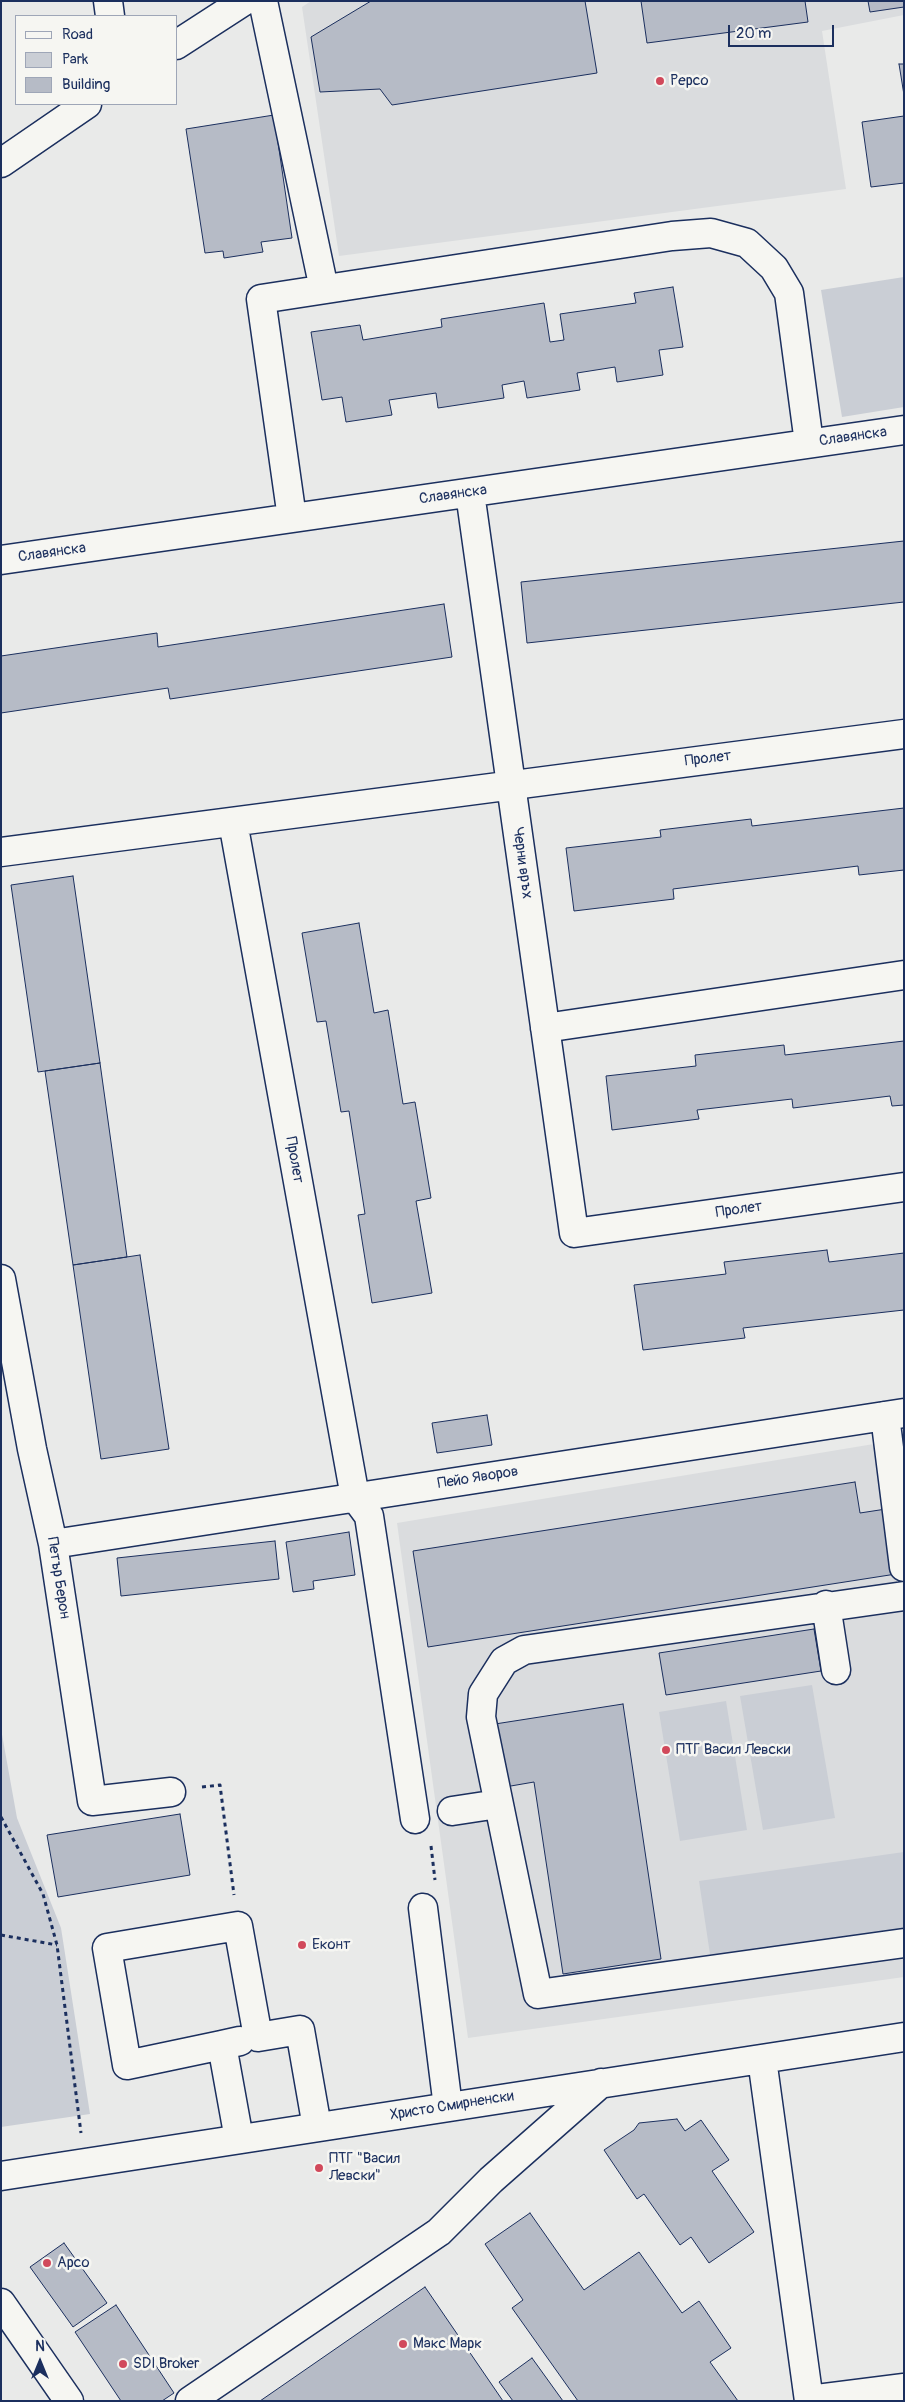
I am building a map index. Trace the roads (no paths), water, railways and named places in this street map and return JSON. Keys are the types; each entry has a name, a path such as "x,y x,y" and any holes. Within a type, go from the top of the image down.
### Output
{"street":[{"path":"108,1 110,15"},
{"path":"178,44 244,1"},
{"path":"263,1 324,289"},
{"path":"1,163 86,105"},
{"path":"292,518 261,299 672,236 711,233 747,243 774,268 789,293 809,443"},
{"name":"Славянска","path":"1,560 904,430"},
{"name":"Черни връх","path":"470,493 574,1233"},
{"name":"Пролет","path":"512,785 904,734"},
{"path":"1,852 512,785"},
{"name":"Пролет","path":"233,822 355,1497"},
{"path":"545,1028 904,975"},
{"name":"Пролет","path":"574,1233 904,1186"},
{"name":"Петър Берон","path":"1,1279 32,1449 53,1544 92,1801 171,1792"},
{"path":"894,1414 904,1567"},
{"name":"Пейо Яворов","path":"53,1544 894,1414"},
{"path":"355,1497 369,1516 415,1820"},
{"path":"904,1596 826,1605 524,1650 504,1661 483,1694 481,1717 538,1994 904,1943"},
{"path":"826,1605 836,1670"},
{"path":"452,1811 498,1804"},
{"path":"430,1899 448,2107"},
{"path":"258,2037 238,1926 107,1948 127,2065 300,2030 317,2127"},
{"name":"Христо Смирненски","path":"1,2176 904,2037"},
{"path":"222,2045 239,2139"},
{"path":"762,2059 809,2400 904,2388"},
{"path":"190,2401 439,2232 491,2180 601,2083"},
{"path":"1,2303 69,2401"}],"place":[{"name":"Pepco","path":"660,81"},
{"name":"ПТГ Васил Левски","path":"666,1750"},
{"name":"Еконт","path":"302,1945"},
{"name":"ПТГ \"Васил Левски\"","path":"319,2168"},
{"name":"Арсо","path":"47,2263"},
{"name":"Макс Марк","path":"403,2344"},
{"name":"SDI Broker","path":"123,2364"}]}
